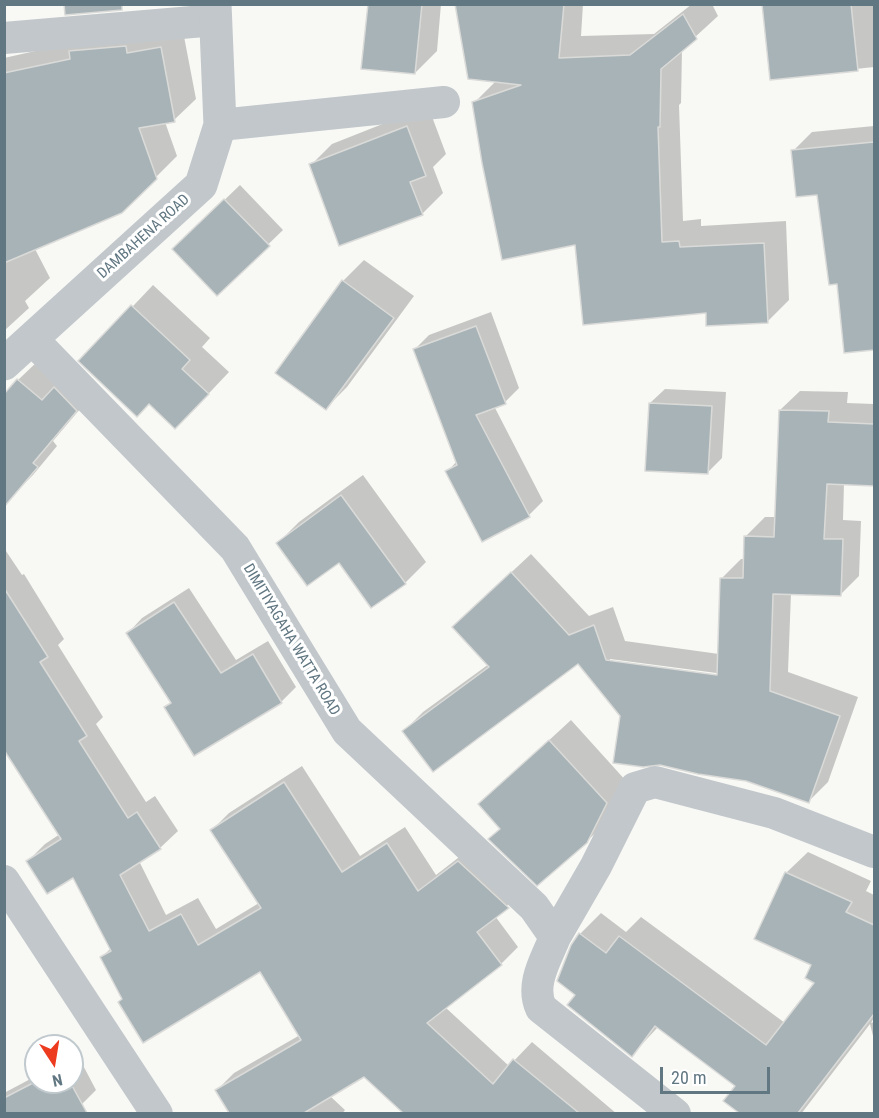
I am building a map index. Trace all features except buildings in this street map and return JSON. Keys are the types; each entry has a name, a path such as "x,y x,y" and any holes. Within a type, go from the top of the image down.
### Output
{"street":[{"path":"4,38 216,12"},
{"name":"DAMBAHENA ROAD","path":"4,364 201,185 220,125 216,12"},
{"path":"220,125 444,102"},
{"name":"DIMITIYAGAHA WATTA ROAD","path":"32,339 235,548 347,731 534,907 555,937"},
{"path":"675,1113 541,1008 537,998 536,986 555,937 596,866 635,789 655,782 774,813 874,852"},
{"path":"4,881 157,1113"}]}
